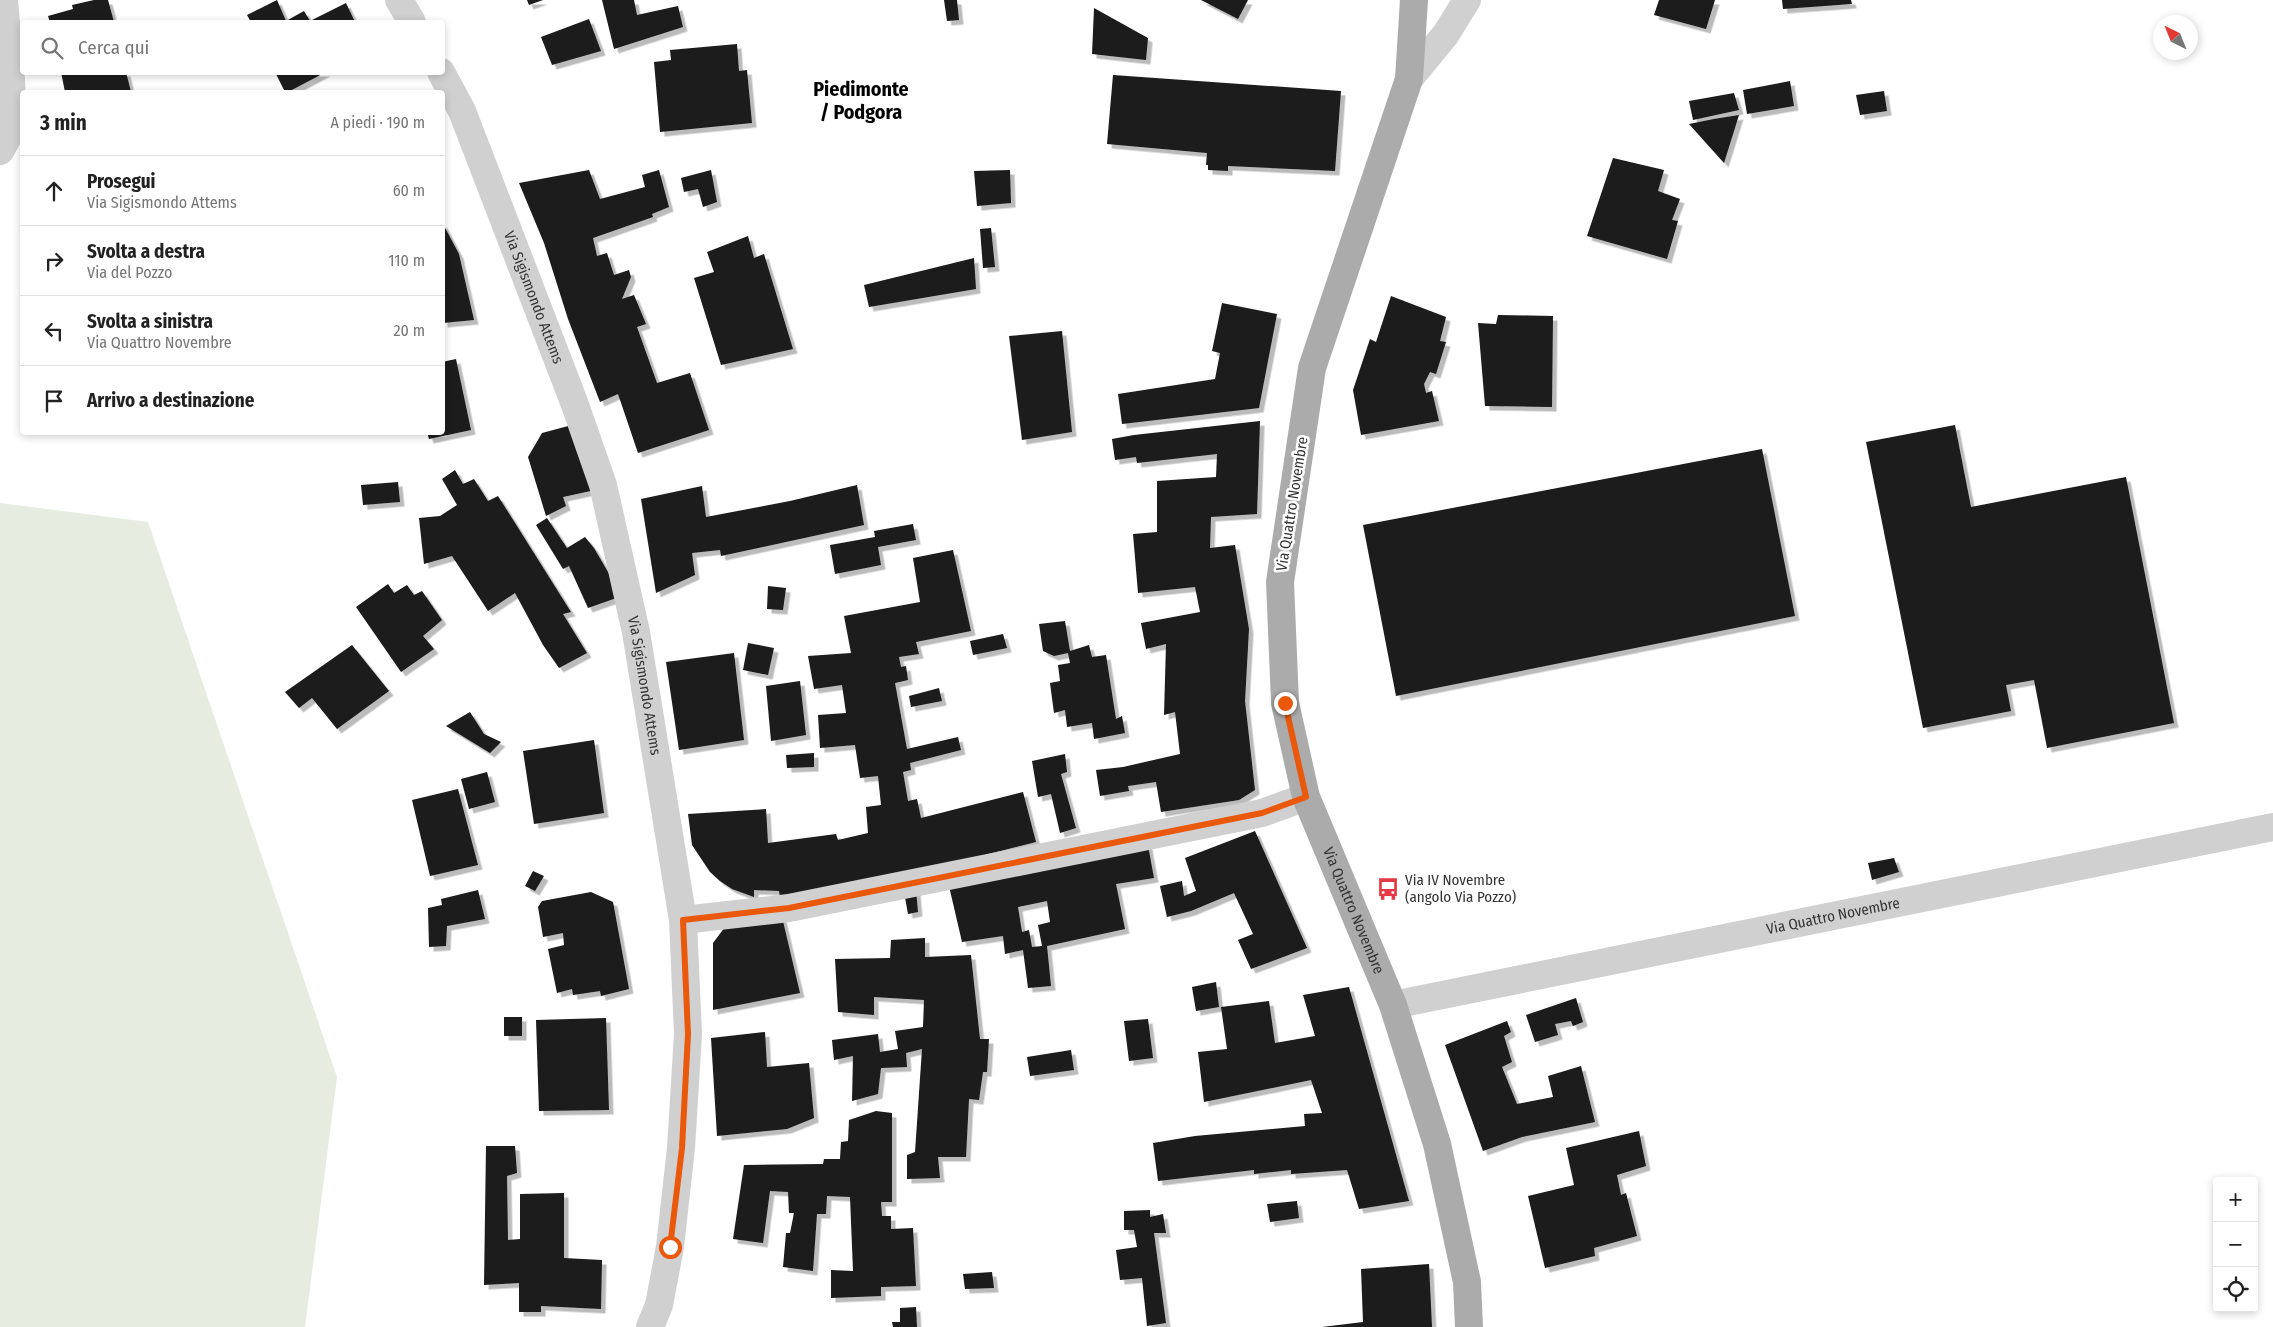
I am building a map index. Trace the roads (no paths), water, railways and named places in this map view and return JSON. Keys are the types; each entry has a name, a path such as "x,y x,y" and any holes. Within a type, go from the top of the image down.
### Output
{"main road":[{"name":"Via Quattro Novembre","path":"1414,0 1409,79 1312,368 1280,582 1285,703 1306,797 1393,1005 1437,1144 1467,1282 1469,1327"}],"street":[{"path":"0,151 13,128 4,0"},
{"path":"399,0 411,20"},
{"path":"1409,79 1446,34 1467,0"},
{"name":"Via Sigismondo Attems","path":"442,75 462,111 574,402 603,486 636,632 683,920 688,1034 682,1148 670,1247 659,1306 650,1327"},
{"path":"683,920 799,906 1262,813 1306,797"},
{"name":"Via Quattro Novembre","path":"1393,1005 2273,827"}],"place":[{"name":"Via IV Novembre (angolo Via Pozzo)","path":"1388,889"}],"district":[{"name":"Piedimonte / Podgora","path":"861,100"}]}
